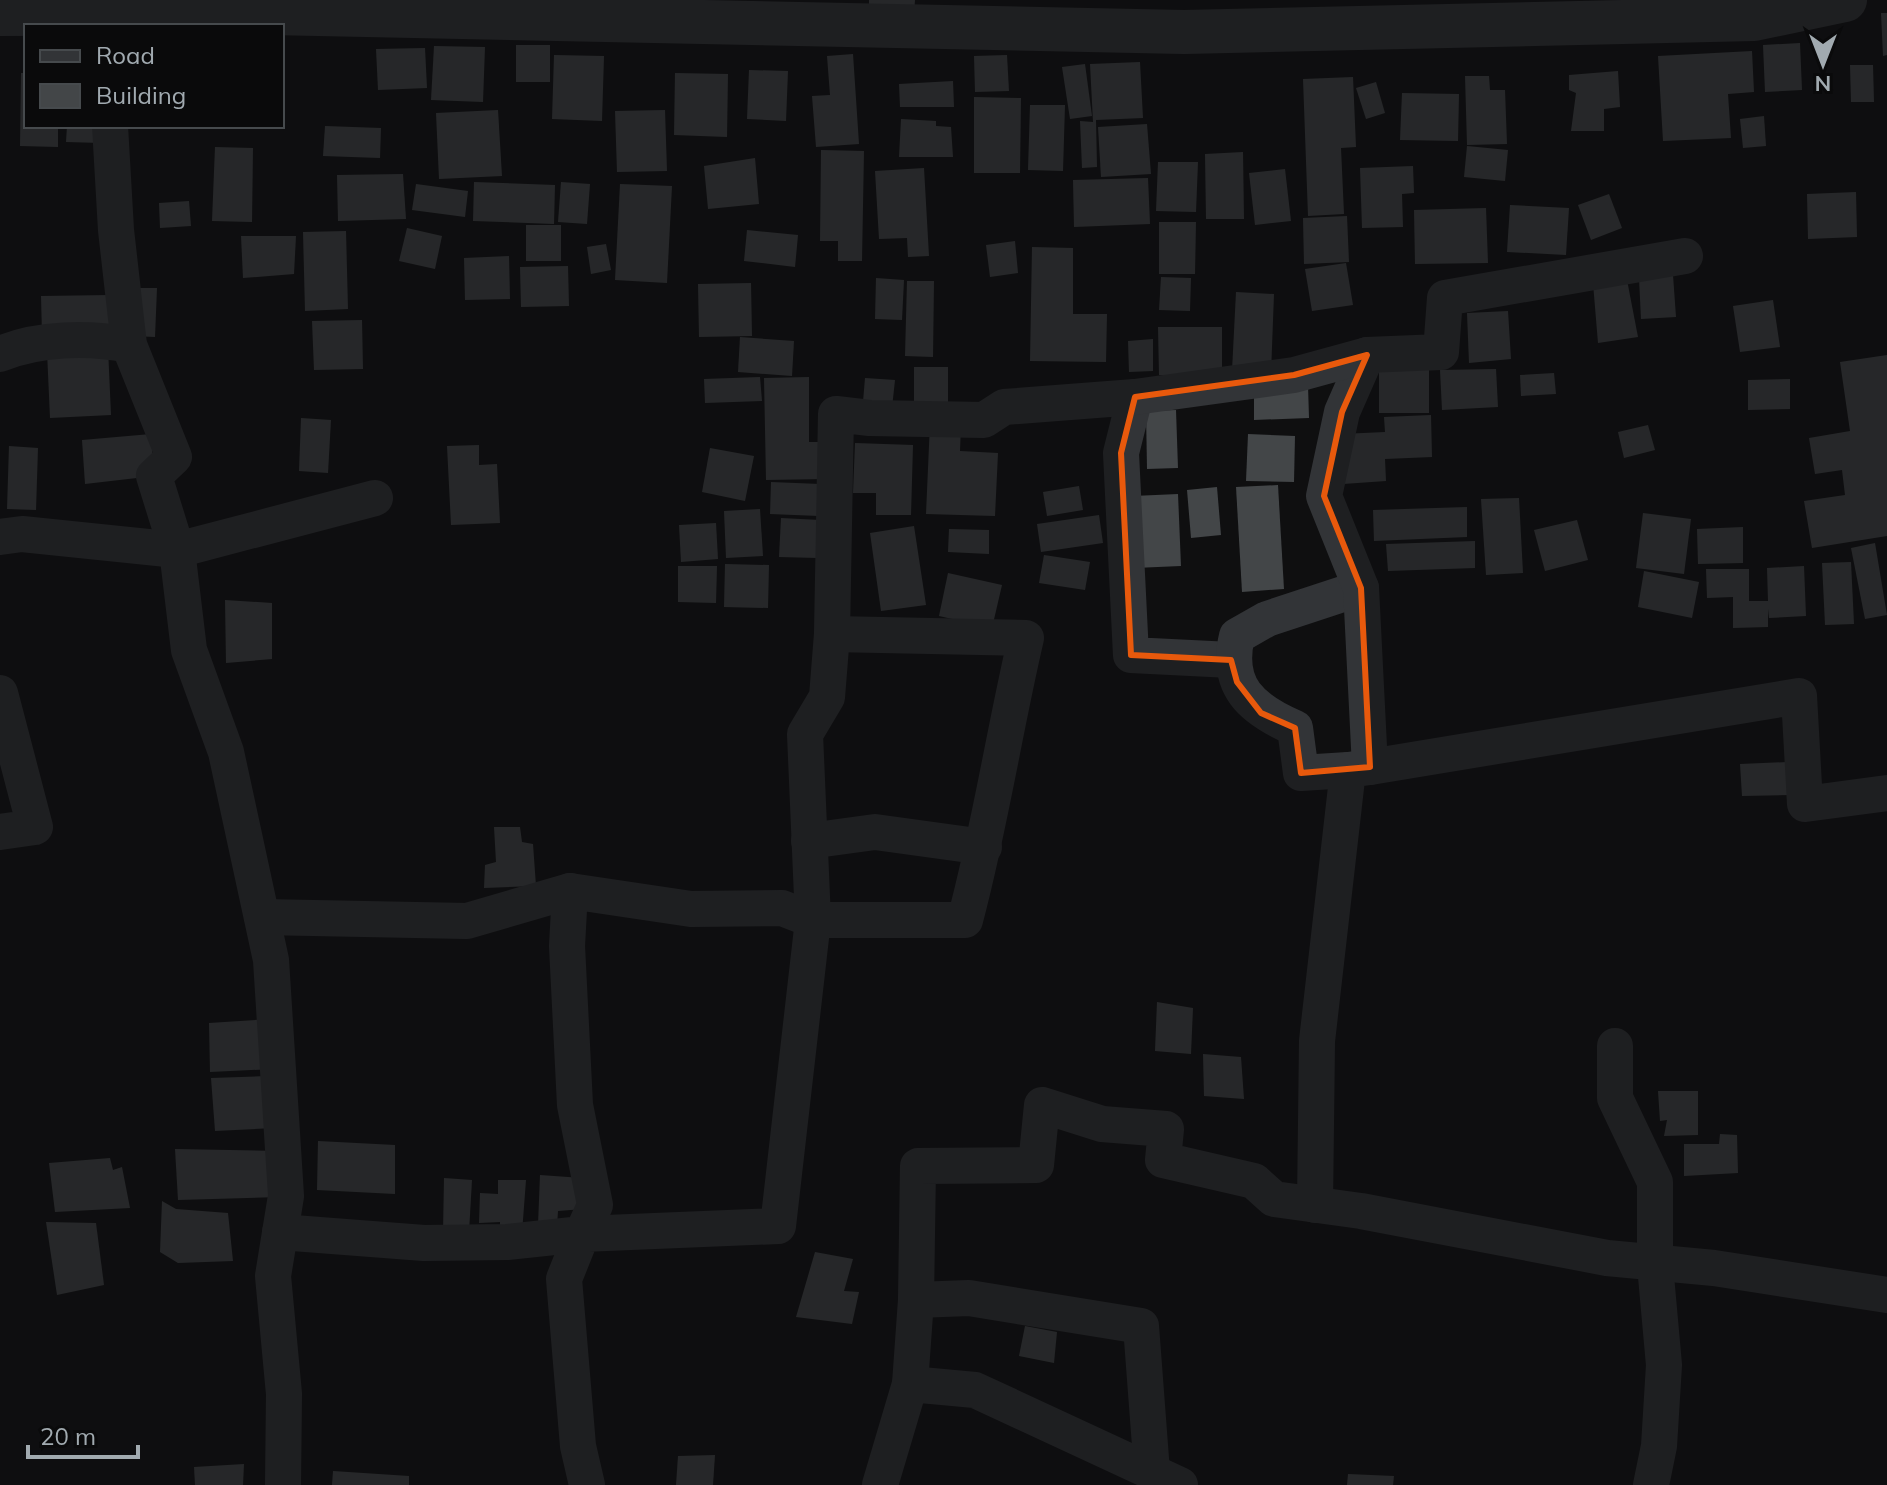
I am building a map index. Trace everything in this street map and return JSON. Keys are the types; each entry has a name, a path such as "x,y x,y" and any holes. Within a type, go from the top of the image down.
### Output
{"street":[{"path":"0,14 104,20 326,7 1184,32 1754,19 1845,0"},
{"path":"110,128 116,230 129,345 174,457 154,476 177,550 189,650 226,752 271,960 286,1196 273,1276 284,1394 283,1485"},
{"path":"280,1232 424,1243 507,1242 582,1234 778,1226 813,920 805,734 827,697 832,634 836,414 870,418 984,420 1004,407 1135,397 1294,375 1367,355 1441,352 1445,298 1685,256"},
{"path":"0,354 22,345 103,340 129,345"},
{"path":"1315,1205 1317,1041 1359,769 1361,588 1324,496 1342,412 1367,355"},
{"path":"1135,397 1121,453 1131,655 1231,660"},
{"path":"0,537 22,534 177,550 375,498"},
{"path":"1361,588 1267,619 1237,636 1231,660 1237,682 1261,713 1295,728 1301,773 1359,769 1799,696 1805,804 1887,793"},
{"path":"262,917 467,921 570,891 691,909 782,908 813,920 965,920 984,847 1005,727 1026,638 832,634"},
{"path":"0,693 35,827 0,832"},
{"path":"809,841 875,832 984,847"},
{"path":"570,891 567,946 575,1105 595,1205 564,1279 578,1446 587,1485"},
{"path":"1615,1046 1615,1098 1655,1182 1655,1265 1664,1365 1659,1446 1651,1485"},
{"path":"880,1485 896,1421 910,1384 916,1300 918,1166 1036,1165 1042,1105 1102,1124 1166,1129 1163,1160 1254,1181 1274,1199 1655,1265 1714,1268 1887,1295"},
{"path":"916,1300 969,1298 1141,1326 1166,1479"},
{"path":"910,1384 975,1390 1166,1479"}],"highlighted area":[{"path":"1367,355 1342,412 1324,496 1361,588 1370,767 1301,773 1295,728 1261,713 1237,682 1231,660 1131,655 1121,453 1135,397 1294,375"}],"building":[{"path":"869,0 915,0 914,13 869,13"},
{"path":"1881,13 1887,13 1887,55 1883,56"},
{"path":"1800,43 1802,90 1765,92 1763,45"},
{"path":"516,45 550,45 550,82 516,82"},
{"path":"434,46 485,47 483,102 431,100"},
{"path":"425,48 427,88 378,90 376,49"},
{"path":"1752,51 1754,92 1728,94 1731,138 1663,141 1658,56"},
{"path":"853,54 859,144 816,147 812,96 830,95 827,56"},
{"path":"554,55 604,56 602,121 552,119"},
{"path":"1007,55 1009,91 975,92 974,56"},
{"path":"1140,62 1143,118 1096,120 1097,167 1082,168 1080,121 1093,122 1090,64"},
{"path":"1085,64 1092,116 1070,119 1062,67"},
{"path":"1850,65 1873,65 1874,102 1851,102"},
{"path":"749,70 788,71 786,121 747,119"},
{"path":"1618,71 1620,107 1604,109 1604,131 1571,131 1576,93 1569,90 1569,75"},
{"path":"21,73 24,73 24,128 58,128 58,147 20,146"},
{"path":"675,73 728,74 727,137 674,135"},
{"path":"1465,76 1489,76 1490,90 1505,90 1507,144 1467,145"},
{"path":"1353,77 1356,147 1341,148 1344,214 1308,216 1303,79"},
{"path":"953,81 954,107 900,107 899,84"},
{"path":"1376,82 1385,113 1366,119 1356,88"},
{"path":"1402,93 1459,94 1458,141 1400,140"},
{"path":"974,97 1021,98 1020,173 974,173"},
{"path":"1030,105 1065,105 1063,171 1028,170"},
{"path":"498,110 502,176 439,179 436,113"},
{"path":"665,110 667,171 617,172 615,111"},
{"path":"1764,116 1766,146 1743,148 1740,119"},
{"path":"901,119 936,121 936,126 951,127 953,157 899,157"},
{"path":"1147,124 1151,174 1101,177 1098,127"},
{"path":"325,126 381,128 380,158 323,156"},
{"path":"67,128 102,128 102,143 66,142"},
{"path":"1467,146 1508,150 1505,181 1464,177"},
{"path":"215,147 253,148 252,222 212,221"},
{"path":"821,150 864,151 862,261 838,261 838,241 820,241"},
{"path":"1243,152 1244,219 1206,219 1205,154"},
{"path":"755,158 759,204 708,209 704,166"},
{"path":"1158,162 1198,162 1196,212 1156,211"},
{"path":"1413,166 1414,193 1402,194 1403,227 1362,228 1360,168"},
{"path":"924,168 929,256 908,257 907,238 879,239 875,171"},
{"path":"1285,169 1291,221 1255,225 1249,173"},
{"path":"403,174 406,219 338,221 337,175"},
{"path":"1148,178 1150,224 1074,227 1073,180"},
{"path":"474,182 555,185 554,224 473,221"},
{"path":"561,182 590,184 587,224 558,222"},
{"path":"416,184 468,191 465,217 412,210"},
{"path":"620,184 672,186 667,283 615,280"},
{"path":"1856,192 1857,237 1808,239 1807,194"},
{"path":"1609,194 1622,228 1591,240 1578,205"},
{"path":"189,201 191,226 160,228 159,203"},
{"path":"1510,205 1569,208 1566,255 1507,252"},
{"path":"1486,208 1488,263 1415,264 1414,210"},
{"path":"1347,216 1349,262 1304,264 1303,218"},
{"path":"1159,222 1196,222 1195,274 1159,274"},
{"path":"526,225 561,225 561,261 526,261"},
{"path":"407,228 442,236 435,269 399,261"},
{"path":"747,230 798,235 795,267 744,261"},
{"path":"346,231 348,309 305,311 303,232"},
{"path":"241,236 296,236 294,274 243,278"},
{"path":"1015,241 1018,273 990,277 986,245"},
{"path":"606,244 611,270 591,274 587,247"},
{"path":"1032,247 1073,248 1073,314 1107,314 1106,362 1030,361"},
{"path":"509,256 510,299 465,300 464,258"},
{"path":"1346,263 1353,305 1312,311 1305,269"},
{"path":"568,266 569,306 521,307 520,267"},
{"path":"1673,275 1676,317 1641,319 1639,278"},
{"path":"1161,277 1191,278 1190,311 1159,310"},
{"path":"876,278 904,280 902,320 875,319"},
{"path":"1627,280 1638,337 1598,343 1593,283"},
{"path":"907,281 934,281 933,357 905,356"},
{"path":"751,283 752,336 699,337 698,284"},
{"path":"134,288 157,288 155,337 132,336"},
{"path":"1236,292 1274,294 1271,373 1232,371"},
{"path":"111,295 111,334 42,334 41,296"},
{"path":"1773,300 1780,347 1740,352 1733,306"},
{"path":"1508,311 1511,359 1469,363 1467,313"},
{"path":"362,320 363,369 314,370 312,321"},
{"path":"1158,327 1222,327 1222,375 1159,375"},
{"path":"740,337 794,341 792,376 738,372"},
{"path":"1153,339 1153,371 1129,372 1128,341"},
{"path":"108,348 111,415 50,418 47,351"},
{"path":"1887,355 1887,536 1812,548 1804,501 1845,495 1842,470 1815,474 1809,438 1850,431 1840,362"},
{"path":"1429,359 1429,413 1379,413 1379,360"},
{"path":"914,367 948,367 948,414 914,414"},
{"path":"1496,369 1498,407 1442,410 1440,370"},
{"path":"1554,373 1556,394 1521,396 1520,375"},
{"path":"760,377 762,401 705,403 704,379"},
{"path":"809,377 809,442 824,442 825,479 766,480 764,378"},
{"path":"865,378 895,380 891,417 862,414"},
{"path":"1790,379 1790,409 1748,410 1748,380"},
{"path":"1308,386 1309,418 1254,420 1254,387"},
{"path":"1176,410 1178,468 1147,469 1146,411"},
{"path":"1431,415 1432,457 1385,459 1386,481 1343,484 1342,434 1385,432 1384,417"},
{"path":"301,418 331,420 328,473 299,471"},
{"path":"930,423 961,425 960,451 998,453 995,516 926,514"},
{"path":"1648,425 1655,450 1624,458 1618,432"},
{"path":"151,434 154,476 85,484 82,440"},
{"path":"1248,434 1295,436 1294,482 1246,481"},
{"path":"855,443 913,445 911,515 876,515 876,493 853,493"},
{"path":"479,445 479,465 497,464 500,523 451,525 447,446"},
{"path":"9,446 38,448 36,510 7,509"},
{"path":"710,448 754,456 745,501 702,492"},
{"path":"771,482 820,484 819,516 770,514"},
{"path":"1278,485 1284,589 1242,592 1236,487"},
{"path":"1079,486 1083,510 1047,516 1043,492"},
{"path":"1217,487 1221,535 1191,538 1187,490"},
{"path":"1178,494 1181,566 1135,568 1133,496"},
{"path":"1519,498 1523,573 1486,575 1481,499"},
{"path":"1467,507 1467,537 1374,541 1373,510"},
{"path":"760,509 763,556 726,558 724,511"},
{"path":"1643,513 1691,519 1684,574 1636,568"},
{"path":"1099,515 1103,543 1041,552 1037,524"},
{"path":"781,518 820,520 818,558 779,557"},
{"path":"1577,520 1588,560 1545,571 1534,530"},
{"path":"716,523 718,559 681,562 679,525"},
{"path":"914,526 926,605 881,611 870,533"},
{"path":"1743,527 1743,563 1698,564 1697,529"},
{"path":"949,529 989,530 989,554 948,552"},
{"path":"1475,541 1475,568 1388,571 1386,544"},
{"path":"1875,543 1887,615 1865,619 1851,548"},
{"path":"1044,555 1090,562 1085,590 1039,583"},
{"path":"1851,562 1854,624 1825,625 1822,563"},
{"path":"725,564 769,565 768,608 724,607"},
{"path":"678,566 717,566 716,603 678,602"},
{"path":"1804,566 1806,616 1769,618 1768,609 1768,627 1733,628 1733,597 1707,598 1706,569 1749,569 1749,601 1768,601 1767,568"},
{"path":"1644,571 1699,582 1692,618 1638,607"},
{"path":"948,573 1002,585 992,628 939,616"},
{"path":"225,600 272,603 272,659 226,663"},
{"path":"1787,762 1789,795 1742,796 1740,764"},
{"path":"494,827 520,827 522,842 533,844 536,886 484,888 485,865 496,862"},
{"path":"1157,1002 1193,1008 1191,1054 1155,1051"},
{"path":"270,1019 273,1069 210,1072 209,1023"},
{"path":"1203,1054 1241,1057 1244,1099 1204,1096"},
{"path":"268,1076 273,1128 215,1131 211,1078"},
{"path":"1658,1091 1698,1091 1698,1135 1664,1136 1667,1120 1660,1121"},
{"path":"1720,1134 1737,1135 1738,1173 1684,1176 1684,1144 1719,1144"},
{"path":"318,1141 395,1145 395,1194 317,1190"},
{"path":"175,1149 279,1151 279,1197 178,1200"},
{"path":"110,1158 113,1170 122,1167 130,1208 55,1212 49,1163"},
{"path":"540,1175 582,1178 583,1209 558,1211 557,1226 538,1225"},
{"path":"444,1178 472,1180 469,1232 443,1233"},
{"path":"498,1180 526,1180 522,1233 500,1231 500,1222 479,1223 480,1193 498,1194"},
{"path":"162,1201 176,1209 228,1213 233,1261 178,1263 160,1252"},
{"path":"46,1222 96,1223 104,1285 57,1295"},
{"path":"815,1252 853,1259 844,1291 859,1292 852,1324 796,1317"},
{"path":"1025,1326 1057,1332 1054,1363 1019,1356"},
{"path":"715,1455 713,1485 676,1485 678,1456"},
{"path":"244,1464 243,1485 195,1485 194,1467"},
{"path":"333,1471 409,1476 409,1485 332,1485"},
{"path":"1348,1474 1394,1476 1393,1485 1347,1485"}]}
